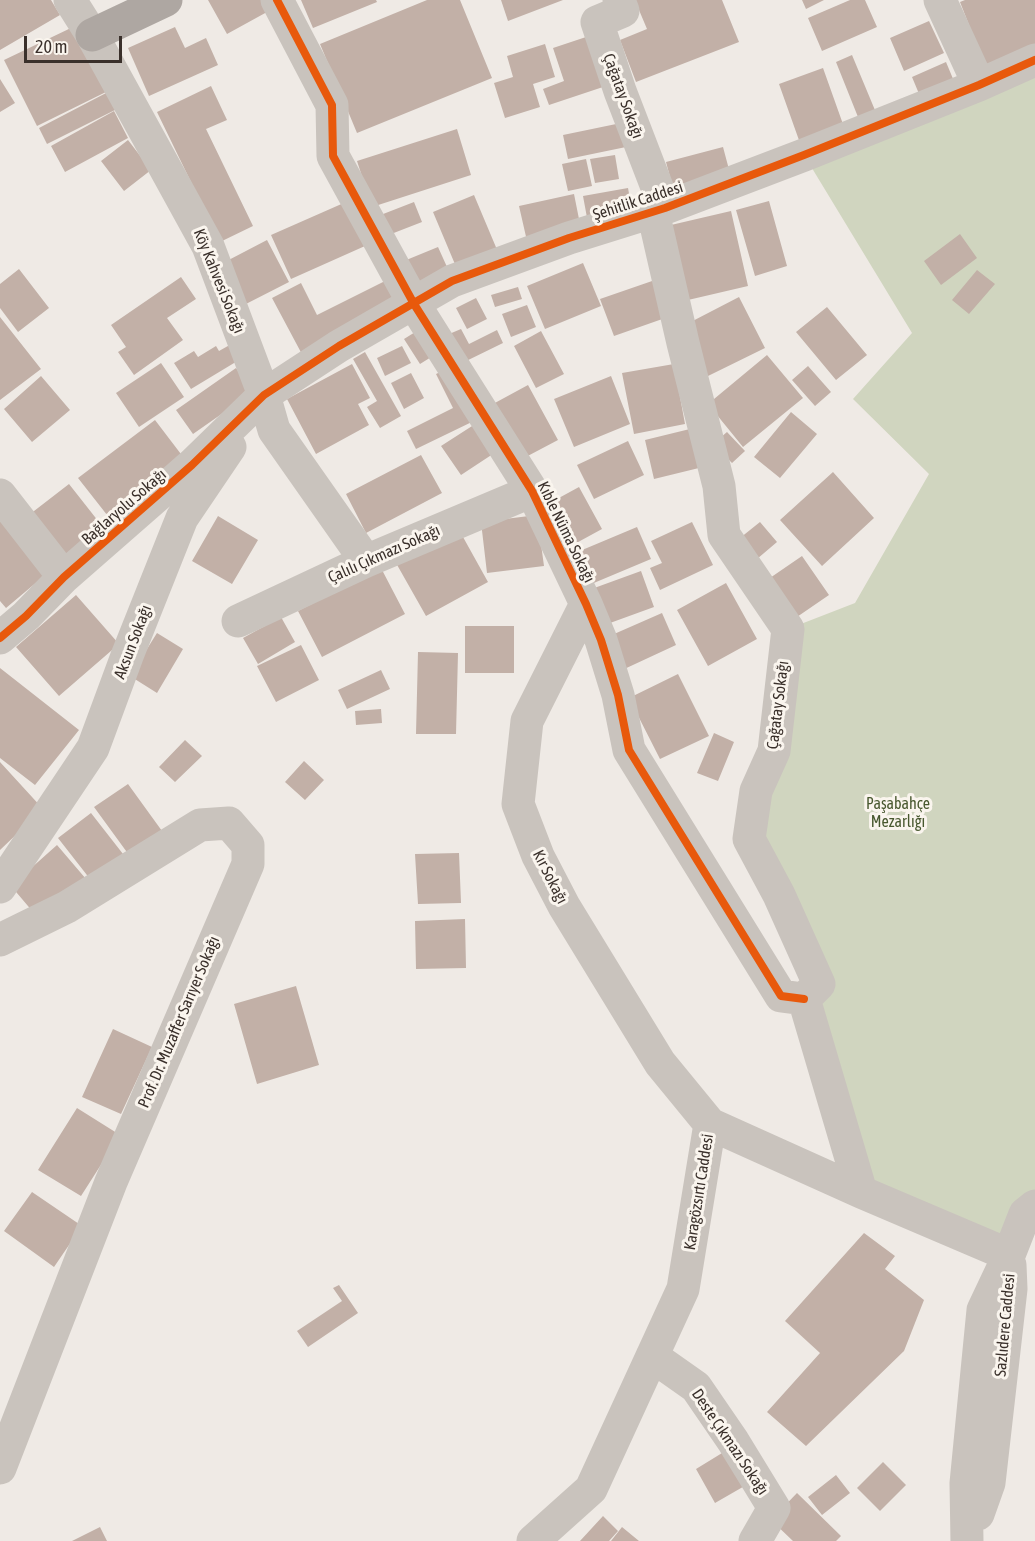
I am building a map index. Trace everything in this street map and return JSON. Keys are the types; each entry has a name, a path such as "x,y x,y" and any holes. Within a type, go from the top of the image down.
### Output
{"main road":[{"path":"92,35 166,0"}],"street":[{"name":"Köy Kahvesi Sokağı","path":"70,0 92,35 208,246 264,395 273,430 366,561"},
{"name":"Kıble Nüma Sokağı","path":"277,0 332,105 333,156 414,304 532,491 586,604 601,640 618,695 630,750 781,996 804,999"},
{"name":"Çağatay Sokağı","path":"618,0 623,11 597,22 659,210 683,343 719,486 724,535 788,629 774,751 756,791 749,839 779,895 819,984 804,999"},
{"path":"940,0 979,85"},
{"name":"Şehitlik Caddesi","path":"264,395 339,346 452,281 569,238 659,210 804,156 1035,60"},
{"name":"Bağlaryolu Sokağı","path":"0,638 26,616 64,577 192,465 264,395"},
{"name":"Aksun Sokağı","path":"0,887 93,747 182,518 264,395"},
{"name":"Çalılı Çıkmazı Sokağı","path":"238,621 366,561 532,491"},
{"path":"0,495 64,577"},
{"name":"Kır Sokağı","path":"586,604 527,721 518,804 538,856 564,906 660,1063 710,1124"},
{"name":"Prof. Dr. Muzaffer Sarıyer Sokağı","path":"0,940 67,907 200,825 229,823 248,845 248,864 111,1182 0,1468"},
{"path":"804,999 861,1192"},
{"name":"Karagözsırtı Caddesi","path":"533,1541 591,1489 682,1289 710,1124 861,1192 1022,1248"},
{"path":"1022,1248 1024,1214 1035,1206"},
{"name":"Sazlıdere Caddesi","path":"968,1541 989,1483 1011,1290 1022,1248"},
{"name":"Deste Çıkmazı Sokağı","path":"652,1356 696,1387 733,1441 774,1508 754,1541"}],"green space":[{"name":"Paşabahçe Mezarlığı","path":"1035,58 1035,1206 1009,1255 861,1192 762,839 788,629 855,603 929,474 853,399 912,333 804,155"}],"building":[{"path":"0,0 51,0 60,15 0,50"},
{"path":"208,0 261,0 267,12 227,34"},
{"path":"301,0 376,0 377,2 313,28"},
{"path":"427,0 460,0 492,78 357,133 320,44"},
{"path":"501,0 563,0 508,21"},
{"path":"632,0 722,0 739,42 636,82 620,40 647,29"},
{"path":"802,0 824,0 806,9"},
{"path":"850,0 865,0 877,27 822,51 808,18"},
{"path":"965,0 1035,0 1035,52 987,71 960,2"},
{"path":"929,21 944,53 904,71 890,38"},
{"path":"73,27 108,91 37,126 4,60"},
{"path":"175,27 185,48 206,38 218,65 149,96 128,48"},
{"path":"589,36 606,86 549,105 543,89 564,81 553,48"},
{"path":"545,44 555,77 533,84 540,107 505,118 494,83 513,77 507,56"},
{"path":"852,55 877,115 860,122 836,62"},
{"path":"946,62 956,86 922,101 912,77"},
{"path":"823,68 844,127 800,143 779,84"},
{"path":"0,79 15,103 0,112"},
{"path":"211,86 227,120 206,129 253,226 220,242 157,112"},
{"path":"108,92 117,109 47,144 39,128"},
{"path":"114,111 128,138 65,172 51,146"},
{"path":"621,123 626,147 568,159 563,135"},
{"path":"457,129 471,175 372,207 357,161"},
{"path":"128,140 151,170 124,191 101,161"},
{"path":"723,147 731,177 674,192 666,162"},
{"path":"615,155 619,179 595,183 590,159"},
{"path":"586,159 592,186 568,191 562,164"},
{"path":"628,188 633,215 588,223 583,196"},
{"path":"574,194 581,229 527,241 519,206"},
{"path":"474,195 498,252 457,269 433,212"},
{"path":"769,201 787,266 755,276 736,210"},
{"path":"346,202 365,246 291,279 271,235"},
{"path":"414,202 422,222 386,236 378,216"},
{"path":"731,211 748,286 688,300 671,225"},
{"path":"960,234 977,258 941,285 924,261"},
{"path":"267,240 289,282 242,306 221,264"},
{"path":"438,247 452,278 412,295 399,263"},
{"path":"583,263 601,306 545,329 527,286"},
{"path":"19,269 49,308 18,332 0,308 0,284"},
{"path":"977,270 995,284 969,314 952,300"},
{"path":"181,277 196,299 167,318 183,340 134,375 118,352 126,347 111,325"},
{"path":"655,280 668,317 614,336 600,299"},
{"path":"385,281 399,309 304,358 272,298 301,283 317,315"},
{"path":"518,287 522,299 495,307 491,295"},
{"path":"739,297 765,348 708,376 683,326"},
{"path":"476,298 487,319 467,329 456,308"},
{"path":"527,305 536,327 511,337 502,314"},
{"path":"827,307 867,355 836,380 796,332"},
{"path":"0,317 41,369 0,400"},
{"path":"420,329 436,354 420,364 404,339"},
{"path":"461,329 469,344 497,330 503,343 456,366 442,337"},
{"path":"541,331 564,374 536,388 514,346"},
{"path":"235,342 244,357 191,389 174,363 194,351 198,357 216,346 219,351"},
{"path":"402,346 411,363 385,376 377,358"},
{"path":"365,352 401,416 380,428 367,407 377,401 353,359"},
{"path":"767,355 803,398 743,447 708,404"},
{"path":"161,363 184,397 139,427 116,393"},
{"path":"352,364 370,398 358,404 369,425 316,454 287,399"},
{"path":"674,364 685,424 634,434 622,373"},
{"path":"808,366 831,392 815,406 792,380"},
{"path":"451,367 478,419 416,449 407,431 453,408 436,374"},
{"path":"236,368 253,392 193,434 176,410"},
{"path":"411,373 424,398 404,409 391,383"},
{"path":"41,376 70,410 32,442 4,409"},
{"path":"611,376 630,424 574,447 554,399"},
{"path":"528,385 558,440 522,459 493,404"},
{"path":"791,412 817,434 780,478 754,457"},
{"path":"483,419 502,448 461,475 441,446"},
{"path":"155,420 187,462 111,520 78,478"},
{"path":"694,428 703,467 654,479 645,440"},
{"path":"727,432 745,451 732,463 713,444"},
{"path":"628,441 644,475 594,499 577,465"},
{"path":"421,455 442,493 366,533 346,494"},
{"path":"833,472 874,518 822,566 780,520"},
{"path":"69,484 106,531 62,566 25,518"},
{"path":"579,487 602,529 569,547 546,505"},
{"path":"0,513 50,571 6,608 0,601"},
{"path":"537,515 544,566 487,573 481,522"},
{"path":"218,516 258,540 232,584 192,561"},
{"path":"692,522 713,565 660,590 650,568 662,563 651,541"},
{"path":"760,522 777,542 757,559 740,538"},
{"path":"637,527 651,559 589,585 575,553"},
{"path":"458,528 488,582 426,616 396,563"},
{"path":"802,556 829,595 794,619 767,580"},
{"path":"381,568 405,614 322,657 298,611"},
{"path":"641,571 654,607 599,627 586,591"},
{"path":"726,583 757,639 708,666 677,610"},
{"path":"76,595 119,644 59,696 16,647"},
{"path":"662,613 676,645 620,671 605,638"},
{"path":"281,617 295,642 258,664 243,638"},
{"path":"465,626 514,626 514,673 465,673"},
{"path":"157,633 183,649 157,693 130,676"},
{"path":"301,645 319,680 276,702 257,666"},
{"path":"418,652 458,653 456,734 416,734"},
{"path":"0,668 79,730 35,785 0,758"},
{"path":"381,670 390,689 347,709 338,690"},
{"path":"678,674 709,736 660,759 629,698"},
{"path":"381,709 382,723 356,725 355,711"},
{"path":"714,733 734,742 718,781 697,773"},
{"path":"185,740 202,756 175,782 159,767"},
{"path":"304,761 324,780 305,800 285,782"},
{"path":"0,762 43,809 0,850"},
{"path":"128,784 162,831 129,855 94,807"},
{"path":"91,813 123,854 90,879 58,838"},
{"path":"57,845 86,879 39,919 11,886"},
{"path":"459,853 461,903 418,904 415,854"},
{"path":"465,919 466,968 416,969 415,921"},
{"path":"296,986 319,1065 257,1084 234,1004"},
{"path":"113,1029 152,1047 121,1114 82,1097"},
{"path":"77,1108 120,1135 81,1196 38,1170"},
{"path":"32,1192 82,1226 54,1267 4,1231"},
{"path":"864,1233 895,1256 885,1269 924,1300 904,1351 806,1446 767,1412 820,1353 785,1321"},
{"path":"339,1285 358,1313 308,1347 297,1331 342,1301 333,1288"},
{"path":"727,1450 748,1484 715,1503 696,1469"},
{"path":"883,1462 906,1485 880,1511 857,1488"},
{"path":"836,1475 850,1493 822,1515 808,1497"},
{"path":"797,1493 841,1536 836,1541 793,1541 771,1520"},
{"path":"603,1516 618,1531 609,1541 580,1541"},
{"path":"100,1527 107,1541 72,1541"},
{"path":"622,1527 639,1541 611,1541"}],"cycle path":[{"path":"277,0 332,105 333,156 414,304 532,491 586,604 601,640 618,695 629,750 781,996 804,999"},
{"path":"0,638 26,616 64,577 192,465 264,395 339,346 452,281 569,238 665,208 804,155 979,85 1035,60"}]}
